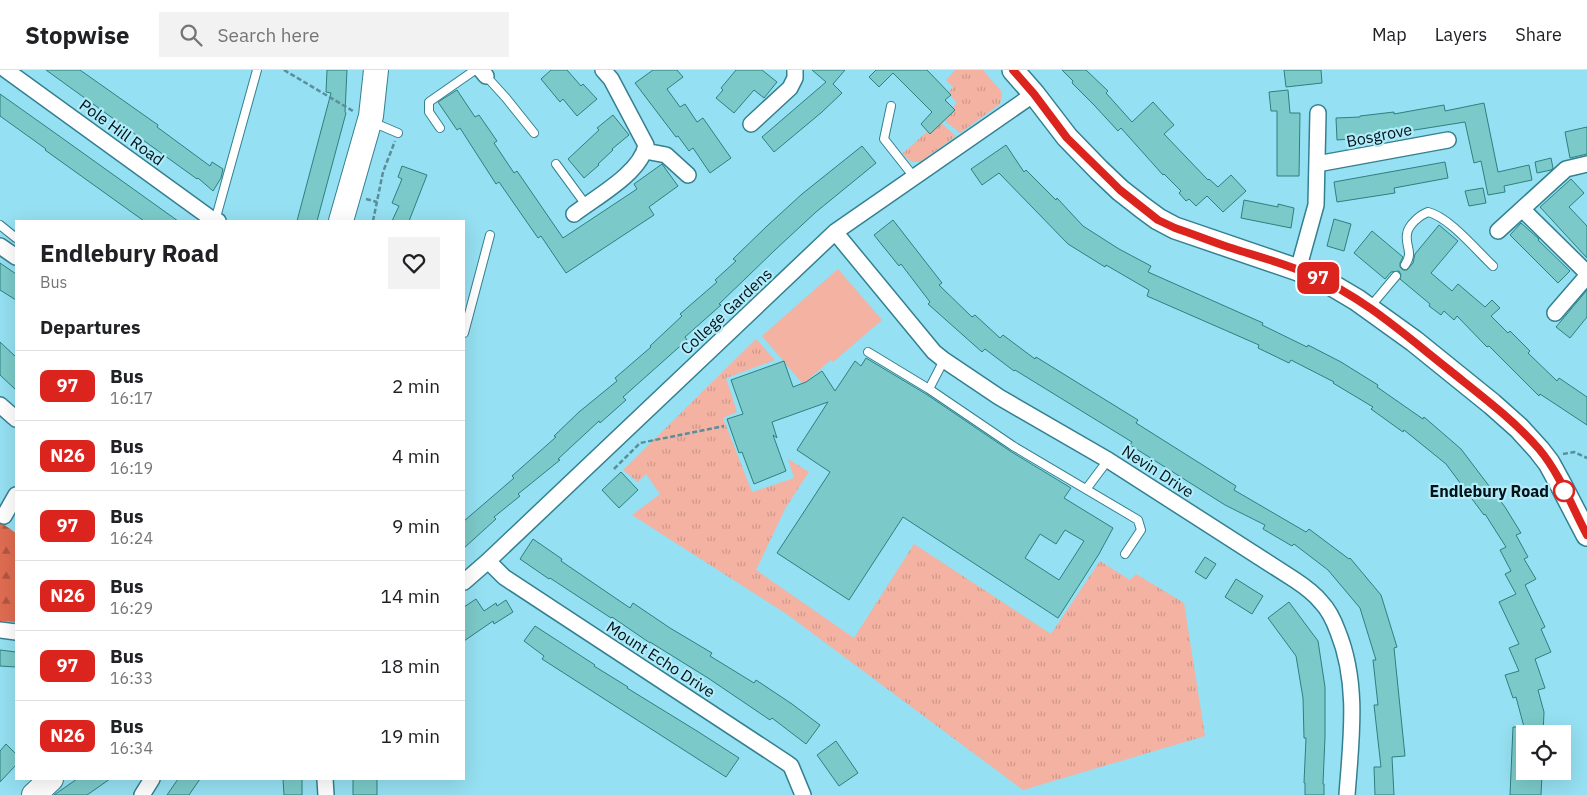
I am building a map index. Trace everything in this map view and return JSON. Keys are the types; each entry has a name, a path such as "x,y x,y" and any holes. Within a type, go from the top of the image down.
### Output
{"main road":[{"path":"341,220 370,120 376,70"},
{"path":"1013,70 1034,94 1067,138 1120,190 1158,220 1175,228 1298,270 1330,284 1414,341 1492,404 1519,428 1549,463 1587,535"},
{"path":"34,795 50,780"}],"street":[{"name":"Pole Hill Road","path":"6,70 215,220"},
{"path":"750,124 790,88 795,78 795,70"},
{"path":"580,209 628,174 639,163 645,151 645,140 612,73"},
{"name":"College Gardens","path":"465,581 835,232 1034,94"},
{"path":"1298,270 1316,205 1318,113"},
{"name":"Bosgrove","path":"1318,164 1448,140"},
{"path":"645,151 666,155 688,176"},
{"path":"1498,231 1566,169 1587,164"},
{"path":"1522,209 1587,274 1555,313"},
{"name":"Nevin Drive","path":"835,232 934,352 944,360 999,397 1108,460 1295,580 1322,602 1334,620 1346,658 1351,682 1352,720 1347,795"},
{"path":"0,246 15,256"},
{"path":"0,405 15,417"},
{"path":"7,517 15,497"},
{"name":"Mount Echo Drive","path":"488,561 504,577 787,763 791,766 803,795"},
{"path":"0,630 15,632"},
{"path":"142,795 151,780"},
{"path":"326,780 326,795"}],"lane":[{"path":"216,220 257,70"},
{"path":"440,128 430,112 429,102 481,72 506,98 534,133"},
{"path":"891,106 884,139 914,177"},
{"path":"370,120 398,133"},
{"path":"556,164 580,209"},
{"path":"1405,265 1410,248 1406,236 1408,230 1416,219 1428,212 1445,219 1493,266"},
{"path":"0,225 15,237"},
{"path":"465,329 490,235"},
{"path":"1369,309 1396,276"},
{"path":"868,352 929,389 1013,446 1138,520 1141,530 1124,554"},
{"path":"929,389 944,360"},
{"path":"1086,488 1108,460"}],"path":[{"path":"284,70 370,120"},
{"path":"373,220 383,172 398,133"},
{"path":"378,170 383,172"},
{"path":"364,199 376,202"},
{"path":"614,468 640,443 724,426"},
{"path":"1549,463 1563,454 1574,452 1587,458"}],"green space":[{"path":"955,70 983,70 1001,91 1002,95 1000,104 960,133 942,118 957,103 948,93 953,87 946,80"},
{"path":"939,121 956,136 920,162 912,162 902,154"},
{"path":"838,269 882,320 833,362 831,360 803,384 762,336"},
{"path":"756,339 775,360 726,378 737,412 723,418 752,492 794,478 788,459 809,472 786,507 756,570 854,638 914,544 1051,634 1100,561 1130,580 1136,574 1184,603 1205,736 1023,790 788,615 632,515 660,494 646,474 638,482 623,470"},
{"path":"0,522 15,532 15,622 0,621"}],"building":[{"path":"46,70 80,70 158,125 157,127 210,166 212,162 223,169 221,178 213,191 198,178"},
{"path":"327,70 347,70 346,113 317,220 297,220 331,93 326,92"},
{"path":"551,70 567,70 581,86 583,84 597,99 577,116 563,99 560,102 541,79"},
{"path":"653,70 677,70 683,77 667,89 680,107 685,104 697,122 703,118 731,158 710,173 693,148 689,151 678,136 676,137 635,83"},
{"path":"736,70 762,70 777,82 764,98 754,90 734,113 716,98 723,90 721,88"},
{"path":"812,70 845,70 833,84 842,93 774,152 762,137 826,82"},
{"path":"876,70 927,70 951,95 945,100 955,110 930,134 921,124 932,112 893,73 879,87 869,77"},
{"path":"1062,70 1086,70 1108,91 1106,93 1132,122 1153,102 1174,125 1164,134 1208,180 1218,187 1231,175 1246,191 1223,212 1207,196 1196,206 1189,199 1186,201 1179,193 1181,191 1163,175 1121,128 1118,131"},
{"path":"1284,70 1321,70 1322,83 1286,87"},
{"path":"457,90 475,117 479,115 497,141 494,143 514,173 517,171 563,238 637,189 634,184 662,164 678,186 649,207 654,215 566,273 541,236 538,238 499,182 496,184 460,128 457,130 438,102"},
{"path":"1288,90 1290,113 1300,113 1299,176 1277,176 1277,111 1271,111 1269,92"},
{"path":"0,94 177,220 143,220 0,116"},
{"path":"1484,103 1498,172 1529,165 1532,180 1504,186 1505,192 1488,195 1481,161 1474,163 1465,122 1396,133 1396,135 1337,140 1336,118 1394,112 1394,114 1444,105 1445,111"},
{"path":"613,115 629,135 612,149 599,165 584,178 568,159 599,130 597,128"},
{"path":"1587,127 1587,154 1570,158 1565,132"},
{"path":"1006,145 1024,172 1026,170 1056,200 1057,198 1083,226 1119,249 1151,266 1148,272 1263,323 1262,325 1341,362 1378,385 1377,387 1423,419 1424,417 1461,449 1505,507 1521,533 1516,535 1528,557 1524,559 1536,579 1525,585 1545,627 1541,629 1551,652 1535,659 1545,688 1538,690 1544,712 1543,725 1523,725 1516,697 1513,698 1505,675 1519,671 1509,648 1519,644 1499,602 1516,594 1505,574 1511,571 1500,550 1506,547 1485,514 1446,464 1404,430 1403,432 1371,409 1373,407 1334,382 1291,360 1289,363 1258,348 1259,345 1147,296 1149,290 1106,265 1105,267 1068,244 999,173 982,185 971,169"},
{"path":"862,146 876,163 816,212 775,250 719,304 721,305 685,337 687,340 623,397 626,400 600,423 599,421 558,459 560,460 518,494 520,496 494,517 496,519 465,547 465,520 514,478 512,476 556,437 554,436 579,412 617,381 615,378 651,347 682,316 680,314 717,282 715,280 736,261 733,259 802,194"},
{"path":"1551,158 1553,168 1537,173 1535,162"},
{"path":"1445,162 1448,178 1394,188 1395,193 1337,202 1334,182"},
{"path":"402,166 427,175 409,220 392,220 399,206 392,203 402,179 398,177"},
{"path":"1571,179 1584,193 1569,207 1587,226 1587,258 1540,207"},
{"path":"1483,188 1486,203 1469,206 1465,191"},
{"path":"1244,200 1278,207 1278,204 1294,208 1291,228 1241,218"},
{"path":"1334,219 1351,224 1344,251 1327,246"},
{"path":"893,220 942,283 939,285 972,317 975,315 1000,338 1003,335 1035,359 1036,357 1138,420 1136,423 1236,486 1234,490 1306,532 1309,529 1350,558 1381,595 1397,647 1394,648 1405,756 1392,757 1394,795 1375,795 1374,767 1381,767 1374,705 1378,705 1373,660 1376,660 1360,608 1328,570 1294,544 1292,546 1263,529 1265,525 1225,505 1130,445 1132,442 1014,371 985,349 982,352 928,304 930,302 901,264 899,266 874,235"},
{"path":"1521,223 1570,271 1558,283 1510,235"},
{"path":"1439,225 1458,241 1431,273 1452,291 1458,284 1485,307 1492,300 1500,308 1491,316 1508,333 1510,331 1530,351 1528,353 1557,381 1559,378 1587,397 1587,425 1540,394 1539,396 1457,316 1454,320 1444,311 1441,315 1429,306 1430,304 1400,279 1399,271 1391,272 1385,279 1354,253 1372,231 1403,257 1400,267 1403,270 1407,270 1413,263 1415,254"},
{"path":"0,263 15,273 15,299 0,290"},
{"path":"1587,290 1587,317 1570,338 1556,327"},
{"path":"0,342 15,356 15,389 0,375"},
{"path":"866,358 926,394 1010,451 1071,488 1064,498 1113,528 1099,554 1058,618 903,517 849,600 777,553 830,472 797,450 828,402 772,422 777,438 773,435 786,471 754,484 742,452 739,453 727,419 743,414 731,380 784,361 793,387 806,382 822,371 835,391 855,361 861,366","holes":["1065,530 1084,541 1059,580 1025,558 1040,534 1056,544"]},
{"path":"621,472 638,490 619,508 602,490"},
{"path":"533,539 562,559 561,561 630,608 633,603 712,653 710,656 754,683 756,680 820,725 806,744 772,718 770,720 708,678 549,579 520,559"},
{"path":"1205,557 1216,564 1206,579 1195,572"},
{"path":"1236,579 1263,596 1252,614 1225,597"},
{"path":"476,599 484,611 496,603 497,606 506,600 513,612 494,624 493,621 465,640 465,606"},
{"path":"1289,602 1318,641 1325,687 1324,795 1305,795 1306,738 1304,738 1303,698 1296,656 1268,618"},
{"path":"535,626 627,688 739,758 726,777 542,659 544,656 524,641"},
{"path":"0,650 15,652 15,667 0,666"},
{"path":"1513,727 1516,727 1516,780 1542,780 1541,795 1510,795"},
{"path":"836,741 858,773 839,786 817,755"},
{"path":"6,744 15,753 15,766 0,782 0,751"},
{"path":"76,780 109,780 87,795 54,795"},
{"path":"177,780 199,780 189,795 167,795"},
{"path":"283,780 302,780 302,795 284,795"},
{"path":"353,780 377,780 377,795 353,795"}],"bus line":[{"name":"97","path":"1013,70 1034,94 1067,138 1120,190 1158,220 1228,247 1298,270 1340,289 1414,341 1492,404 1519,428 1549,463 1587,535"}],"place":[{"name":"Endlebury Road","path":"1564,491"}]}
